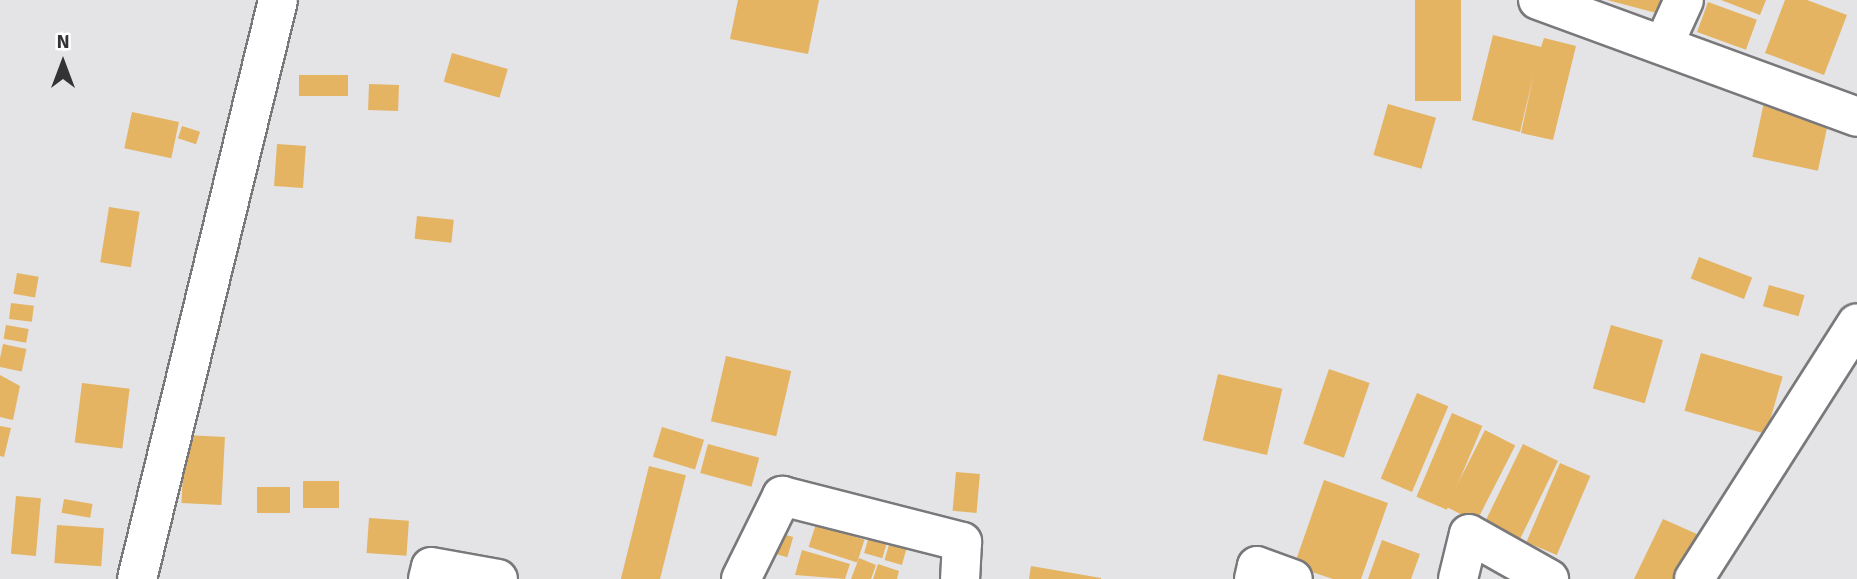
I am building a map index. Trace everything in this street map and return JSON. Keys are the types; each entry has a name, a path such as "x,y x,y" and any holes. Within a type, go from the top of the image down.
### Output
{"street":[{"path":"137,579 278,0"},
{"path":"1538,0 1857,117"},
{"path":"1664,44 1684,0"},
{"path":"1694,579 1857,323"},
{"path":"741,579 782,496 962,542 960,579"},
{"path":"1458,579 1469,534 1549,579"},
{"path":"1254,579 1257,566 1293,579"},
{"path":"429,579 431,567 498,579"}],"building":[{"path":"738,0 819,0 808,54 730,39"},
{"path":"1415,0 1461,0 1461,101 1415,101"},
{"path":"1607,0 1668,0 1664,15"},
{"path":"1721,0 1766,0 1760,15"},
{"path":"1785,0 1807,0 1847,15 1824,75 1765,53"},
{"path":"1708,2 1757,20 1746,50 1697,32"},
{"path":"1493,35 1541,47 1544,38 1576,46 1553,140 1521,133 1534,73 1520,132 1472,120"},
{"path":"452,53 508,69 499,98 444,82"},
{"path":"299,75 348,75 348,96 299,96"},
{"path":"369,84 399,85 398,111 368,110"},
{"path":"1764,102 1830,116 1818,171 1752,157"},
{"path":"1388,104 1436,118 1421,169 1373,155"},
{"path":"132,112 179,122 171,158 124,148"},
{"path":"182,126 200,132 196,144 178,138"},
{"path":"277,144 306,146 303,188 274,186"},
{"path":"109,207 140,212 131,267 100,262"},
{"path":"417,216 454,220 451,243 415,239"},
{"path":"1699,257 1752,277 1744,299 1691,278"},
{"path":"17,273 39,277 35,298 13,294"},
{"path":"1769,285 1805,295 1799,316 1763,306"},
{"path":"11,303 34,306 32,322 9,319"},
{"path":"6,325 29,329 26,343 4,339"},
{"path":"1611,325 1663,340 1645,403 1593,388"},
{"path":"3,344 26,349 22,371 0,367"},
{"path":"1701,353 1783,376 1766,434 1684,411"},
{"path":"726,356 791,371 776,436 711,421"},
{"path":"1329,369 1370,383 1344,458 1303,444"},
{"path":"1218,374 1282,389 1267,455 1203,440"},
{"path":"0,375 20,386 13,420 0,417"},
{"path":"82,383 130,389 122,448 75,443"},
{"path":"1417,393 1448,406 1412,492 1381,479"},
{"path":"1452,413 1482,426 1447,510 1416,497"},
{"path":"0,426 11,428 4,457 0,456"},
{"path":"662,427 704,440 695,470 653,457"},
{"path":"1485,430 1515,445 1476,522 1446,507"},
{"path":"185,435 225,437 221,505 181,503"},
{"path":"708,444 759,458 751,487 700,473"},
{"path":"1523,444 1558,461 1520,539 1485,522"},
{"path":"1560,463 1590,476 1557,555 1526,542"},
{"path":"649,466 686,475 660,579 621,579"},
{"path":"956,472 980,474 977,513 953,511"},
{"path":"1324,480 1388,503 1361,579 1333,579 1294,566"},
{"path":"303,481 339,481 339,508 303,508"},
{"path":"257,487 290,487 290,513 257,513"},
{"path":"16,496 41,498 36,556 11,554"},
{"path":"64,499 93,504 90,518 62,513"},
{"path":"369,518 409,521 406,556 367,553"},
{"path":"1663,519 1697,534 1676,579 1634,579"},
{"path":"816,524 865,540 857,563 809,547"},
{"path":"57,525 104,528 101,566 54,563"},
{"path":"871,529 889,534 882,558 864,553"},
{"path":"772,531 793,537 787,557 766,551"},
{"path":"892,534 909,539 902,565 885,560"},
{"path":"1382,540 1420,554 1411,579 1368,579"},
{"path":"802,550 850,564 845,579 795,575"},
{"path":"859,558 876,565 871,579 851,579"},
{"path":"878,564 899,571 897,579 873,579"},
{"path":"1031,566 1101,578 1101,579 1029,579"}]}
